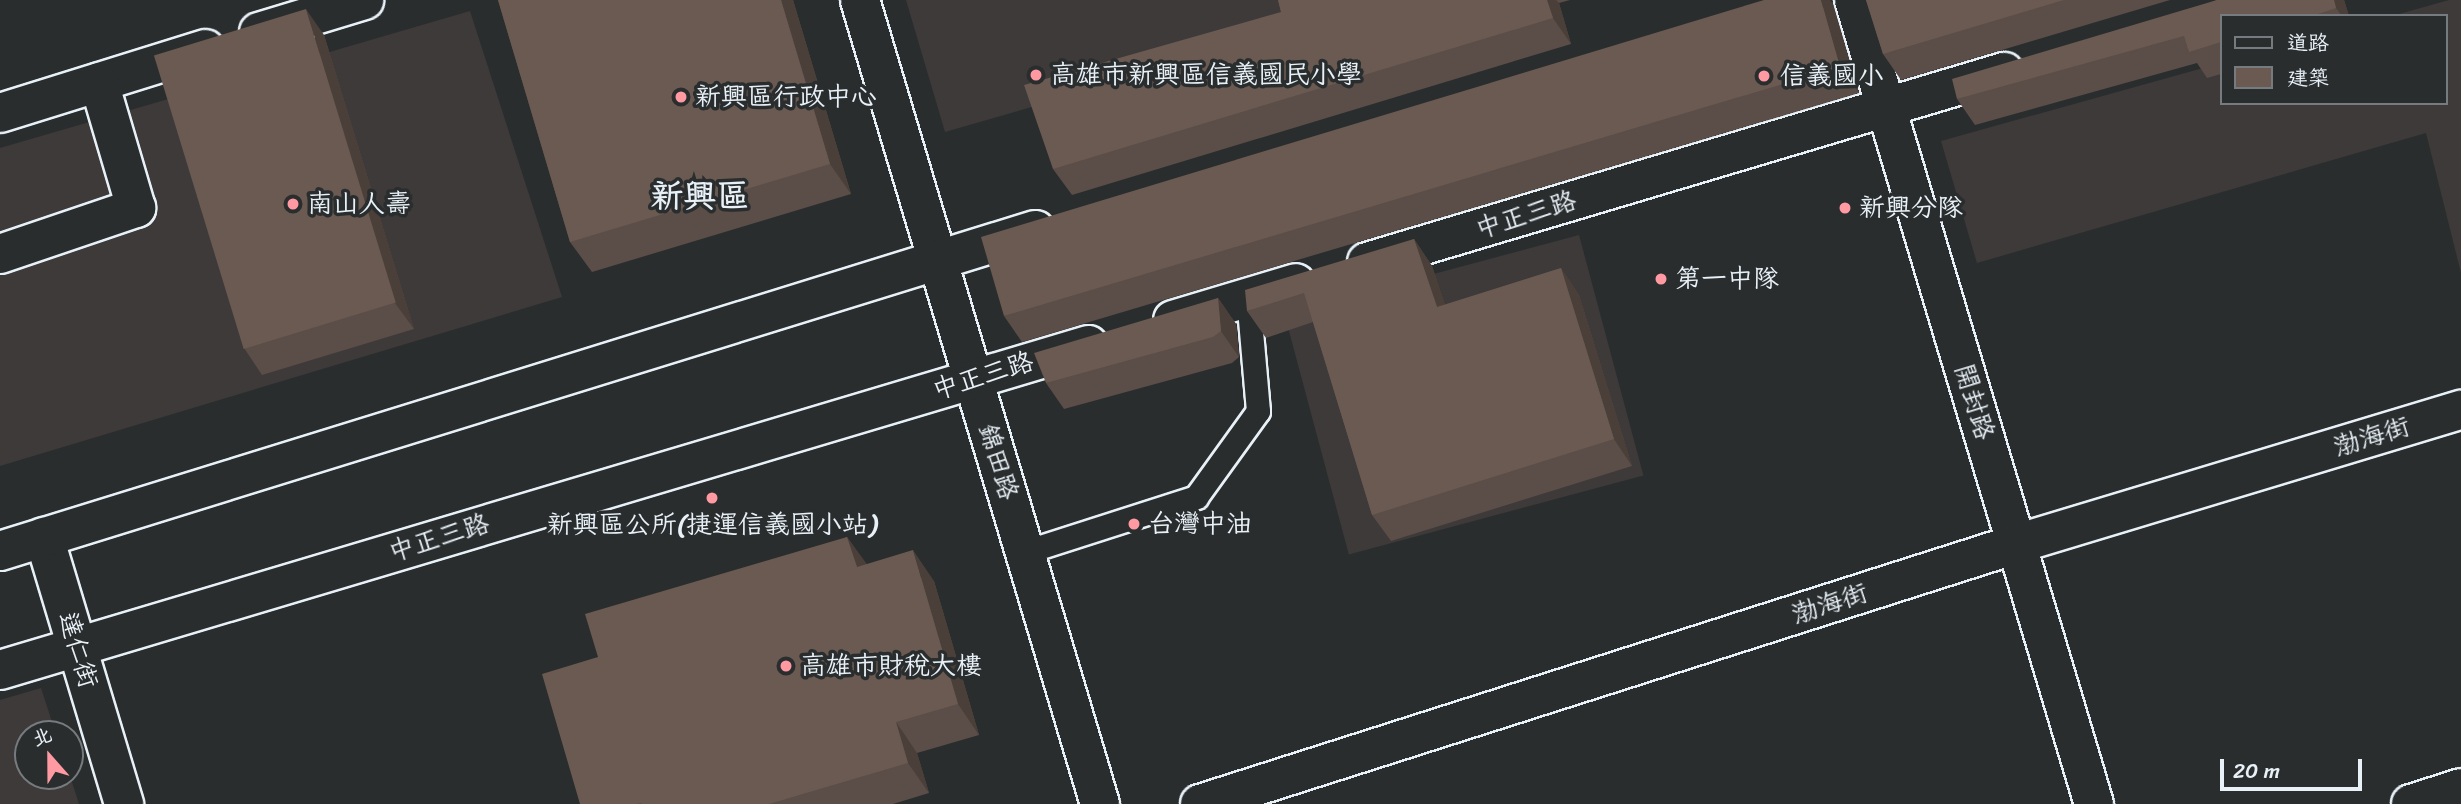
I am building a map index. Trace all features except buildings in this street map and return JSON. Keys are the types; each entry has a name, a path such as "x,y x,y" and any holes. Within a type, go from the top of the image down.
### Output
{"street":[{"path":"0,113 363,0"},
{"name":"錦田路","path":"860,0 1100,804"},
{"name":"開封路","path":"1854,0 2094,804"},
{"name":"中正三路","path":"0,670 2036,63"},
{"path":"0,254 136,208 99,82"},
{"path":"0,551 1071,219"},
{"name":"渤海街","path":"1200,804 2016,544 2461,410"},
{"name":"達仁街","path":"44,537 124,804"},
{"path":"2411,804 2461,788"}],"lane":[{"path":"1025,552 1196,497 1258,411 1248,297"}],"shaded area":[{"name":"高雄市新興區信義國民小學","path":"906,0 1404,0 945,132"},
{"path":"2449,0 2461,0 2461,273 2426,133 1977,263 1941,141 2220,63 2220,105 2447,105 2447,14 2399,14"},
{"path":"470,11 562,297 0,466 0,148"},
{"path":"1579,235 1643,476 1349,554 1284,314"},
{"path":"41,688 51,720 14,720 14,790 74,790 79,804 0,804 0,700"}],"place":[{"name":"高雄市新興區信義國民小學","path":"1036,75"},
{"name":"信義國小","path":"1764,76"},
{"name":"新興區行政中心","path":"681,97"},
{"name":"南山人壽","path":"293,204"},
{"name":"新興分隊","path":"1845,208"},
{"name":"第一中隊","path":"1661,279"},
{"name":"新興區公所(捷運信義國小站)","path":"712,498"},
{"name":"台灣中油","path":"1134,524"},
{"name":"高雄市財稅大樓","path":"786,666"}],"district":[{"name":"新興區","path":"700,197"}]}
